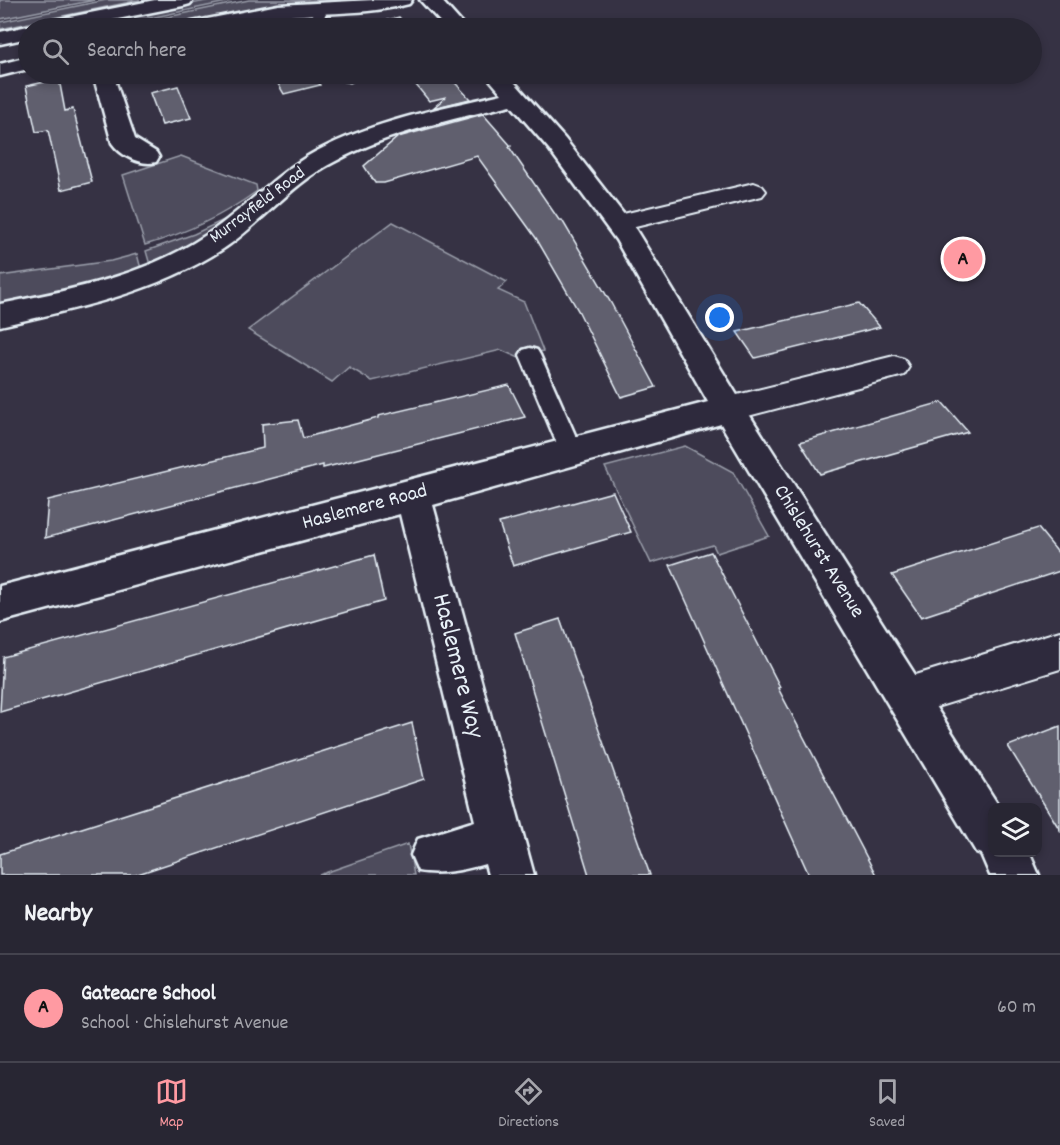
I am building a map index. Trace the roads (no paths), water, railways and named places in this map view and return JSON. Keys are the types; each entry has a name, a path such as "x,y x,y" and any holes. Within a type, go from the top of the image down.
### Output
{"street":[{"path":"94,18 183,0"},
{"path":"243,18 278,11 367,7 402,0"},
{"path":"430,0 447,18"},
{"path":"0,38 18,34"},
{"path":"0,70 18,66"},
{"path":"106,84 124,143 147,157"},
{"name":"Chislehurst Avenue","path":"506,85 619,224 729,409 988,828"},
{"name":"Murrayfield Road","path":"0,315 92,295 149,276 196,253 241,224 279,190 321,159 391,129 506,85"},
{"path":"619,224 754,191"},
{"path":"729,409 894,367"},
{"name":"Haslemere Road","path":"0,604 572,453 729,409"},
{"name":"Haslemere Way","path":"413,495 506,856 434,855"},
{"path":"907,696 1060,650"},
{"path":"1006,857 1016,875"}],"lane":[{"path":"318,18 321,9"},
{"path":"530,355 572,453"}],"place":[{"name":"Gateacre School","path":"963,259"}]}
